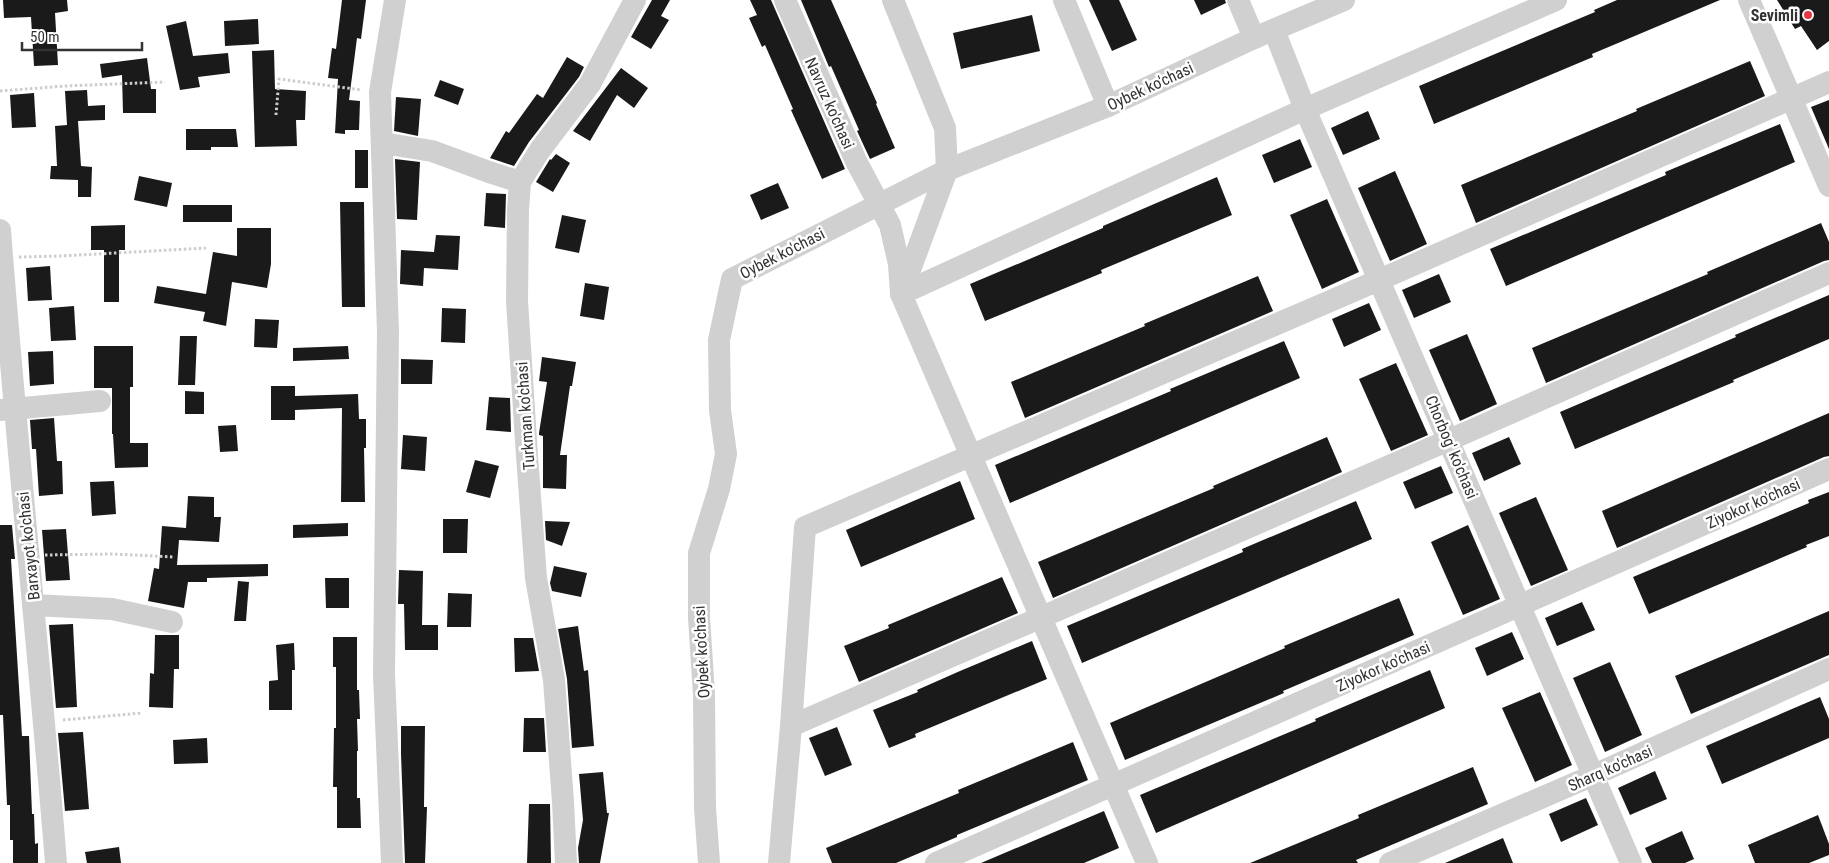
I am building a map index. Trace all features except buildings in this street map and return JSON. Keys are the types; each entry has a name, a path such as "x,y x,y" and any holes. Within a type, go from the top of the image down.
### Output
{"street":[{"path":"392,863 384,674 388,332 380,92 395,0"},
{"name":"Turkman ko'chasi","path":"566,863 564,802 554,680 536,578 526,437 517,301 520,182 540,150 590,84 635,0"},
{"name":"Navruz ko'chasi","path":"785,0 856,161 890,226 899,264 901,294 1147,863"},
{"path":"893,0 945,128 948,170 901,294"},
{"path":"1064,0 1108,106"},
{"name":"Chorbog' ko'chasi","path":"1238,0 1264,34 1305,109 1450,440 1631,863"},
{"name":"Oybek ko'chasi","path":"709,863 705,808 704,695 699,618 699,553 719,488 726,454 720,410 719,340 732,279 948,170 1108,106 1264,34 1344,0"},
{"path":"901,294 1305,109 1556,0"},
{"path":"1749,0 1829,186"},
{"path":"779,863 805,527 1379,280 1829,82"},
{"path":"382,143 432,151 520,182"},
{"name":"Barxayot ko'chasi","path":"0,230 7,409 34,605 56,863"},
{"path":"791,726 1829,273"},
{"path":"7,409 100,401"},
{"name":"Ziyokor ko'chasi","path":"936,863 1829,469"},
{"path":"34,605 112,608 172,622"},
{"name":"Sharq ko'chasi","path":"1390,863 1594,775 1829,669"}],"path":[{"path":"276,115 279,79 380,92"},
{"path":"0,91 165,82"},
{"path":"2,257 61,256 206,248"},
{"path":"28,556 112,554 175,557"},
{"path":"44,721 142,713"}],"place":[{"name":"Sevimli","path":"1808,15"}]}
